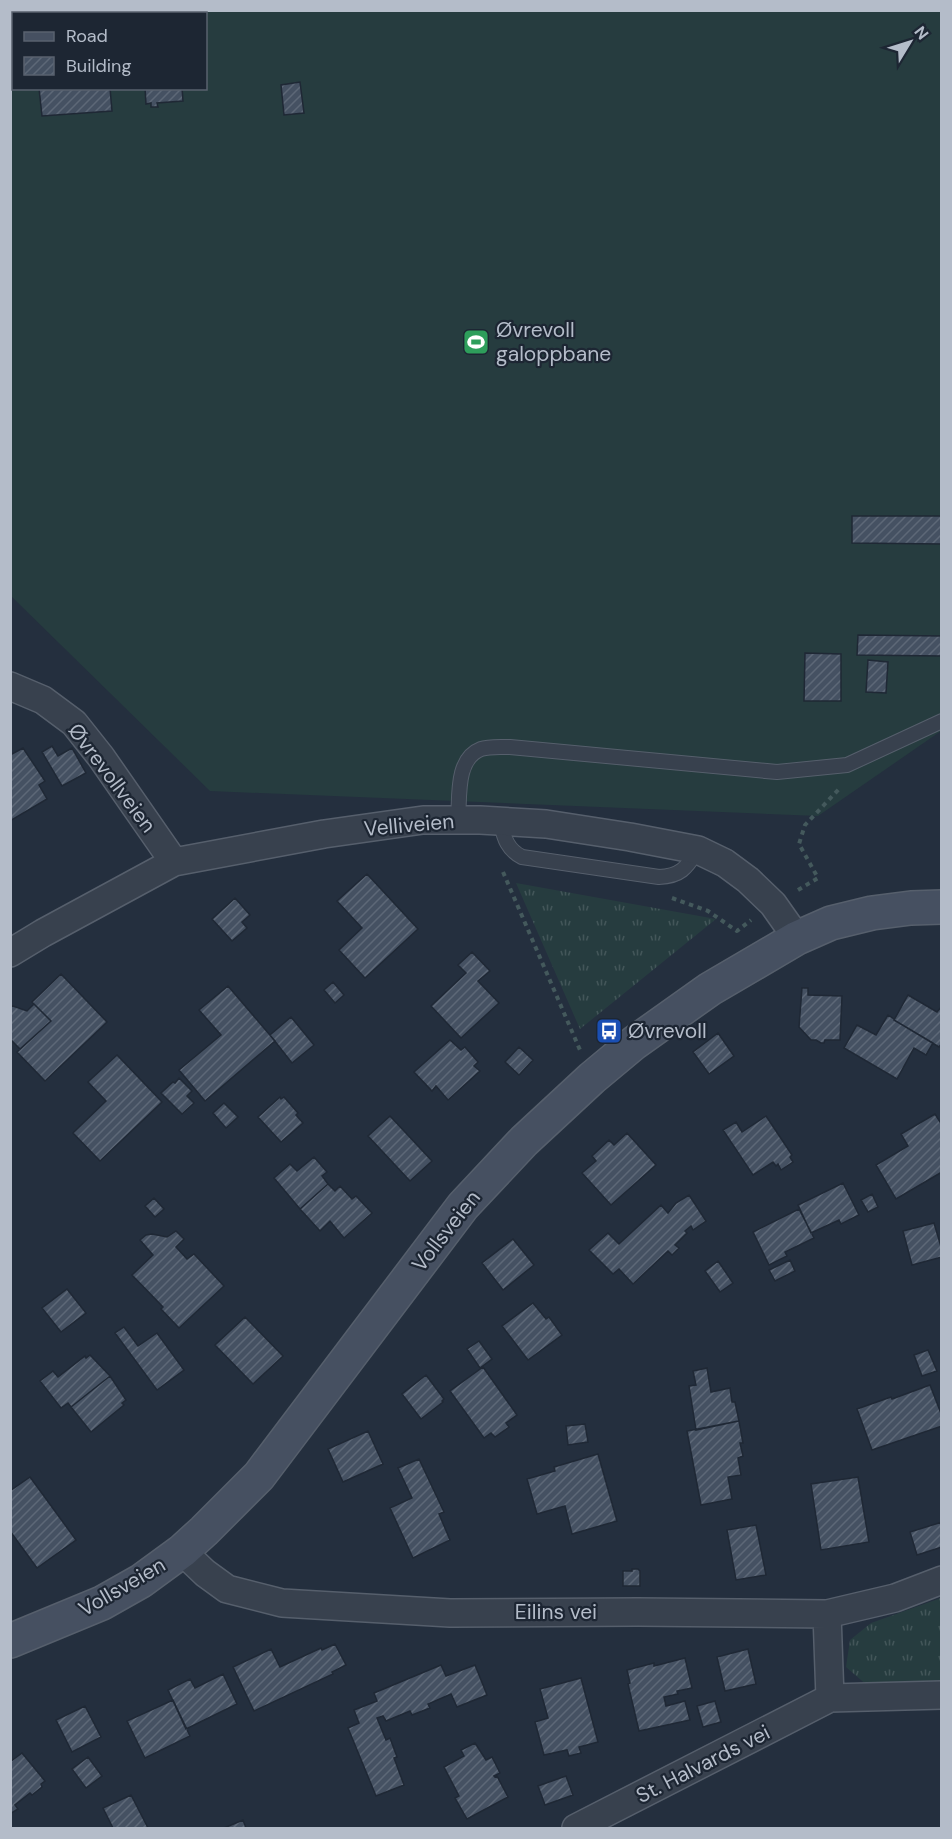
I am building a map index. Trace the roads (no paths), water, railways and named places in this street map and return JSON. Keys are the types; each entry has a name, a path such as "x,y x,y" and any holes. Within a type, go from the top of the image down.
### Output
{"main road":[{"name":"Vollsveien","path":"10,1641 102,1603 141,1581 182,1551 231,1506 259,1476 464,1206 524,1141 592,1078 644,1036 701,996 797,938 831,923 872,913 942,907"}],"street":[{"name":"Øvrevollveien","path":"10,686 43,700 74,723 101,757 174,862"},
{"name":"Velliveien","path":"10,953 174,862 324,834 423,820 546,824 698,850 725,862 748,880 773,904 797,938"},
{"name":"Eilins vei","path":"182,1551 205,1573 227,1589 282,1603 450,1613 827,1614 895,1598 942,1580"},
{"path":"827,1614 830,1698"},
{"name":"St. Halvards vei","path":"576,1828 830,1698 942,1695"}],"lane":[{"path":"458,820 462,773 470,757 481,749 510,747 777,772 847,765 942,721"},
{"path":"500,821 507,845 513,853 522,857 659,877 672,876 682,871 698,850"}],"place":[{"name":"Øvrevoll galoppbane","path":"476,342"},
{"name":"Øvrevoll","path":"609,1031"}]}
